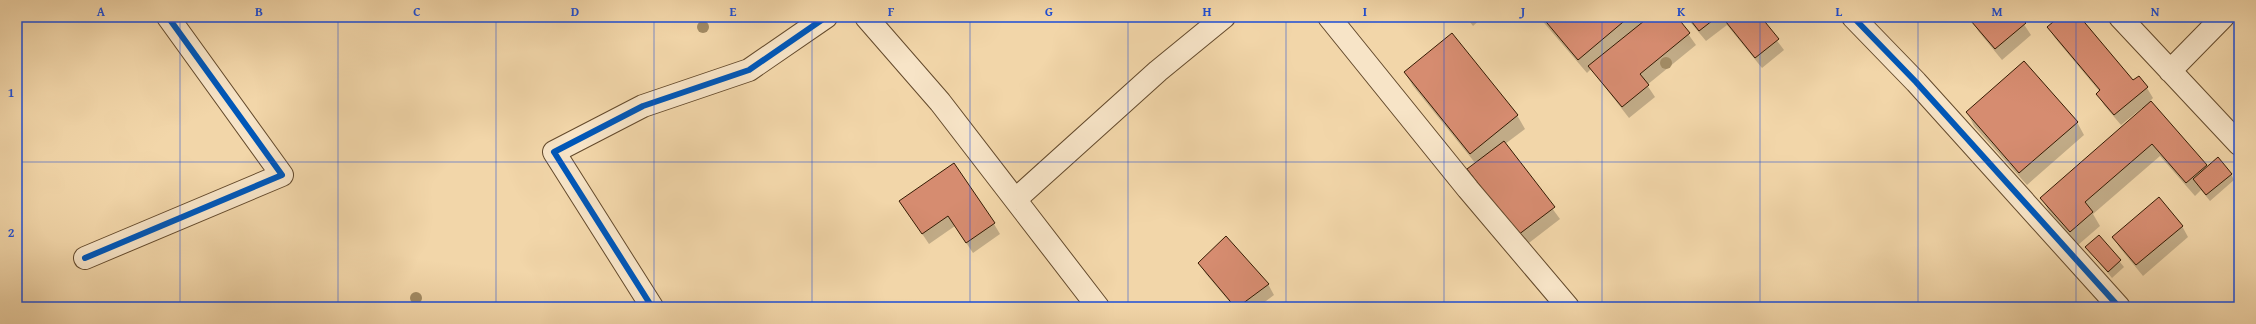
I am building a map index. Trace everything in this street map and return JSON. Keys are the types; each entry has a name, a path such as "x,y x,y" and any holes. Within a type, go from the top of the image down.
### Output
{"street":[{"path":"85,258 282,175 168,17"},
{"path":"652,307 554,152 643,106 750,70 826,17"},
{"path":"866,17 940,102 1098,307"},
{"path":"1016,199 1158,71 1224,17"},
{"path":"1329,17 1468,189 1568,307"},
{"path":"1853,17 1916,82 2119,307"},
{"path":"2120,17 2239,144"},
{"path":"2170,71 2223,17"}],"building":[{"path":"1542,17 1629,17 1578,60"},
{"path":"1649,17 1677,17 1690,33 1640,74 1649,85 1622,107 1588,66"},
{"path":"1688,17 1717,17 1699,31"},
{"path":"1722,17 1761,17 1779,39 1755,58"},
{"path":"1976,17 2020,17 2026,23 1995,49 1971,21"},
{"path":"2059,17 2080,17 2133,80 2139,76 2148,87 2114,115 2096,94 2100,90 2047,27"},
{"path":"1452,33 1518,115 1470,154 1404,72"},
{"path":"2024,61 2078,122 2019,173 1966,112"},
{"path":"2151,101 2207,165 2186,183 2152,144 2085,202 2093,212 2070,232 2040,198"},
{"path":"1504,141 1555,207 1518,235 1467,169"},
{"path":"2218,157 2232,174 2206,195 2193,179"},
{"path":"954,163 995,223 966,243 948,216 922,234 899,201"},
{"path":"2159,197 2183,226 2136,265 2112,237"},
{"path":"2099,235 2121,260 2108,272 2085,247"},
{"path":"1226,236 1269,284 1238,307 1235,307 1198,263"}],"cycle path":[{"path":"85,258 282,175 168,17"},
{"path":"652,307 554,152 643,106 749,70 826,17"},
{"path":"1853,17 1916,82 2119,307"}]}
